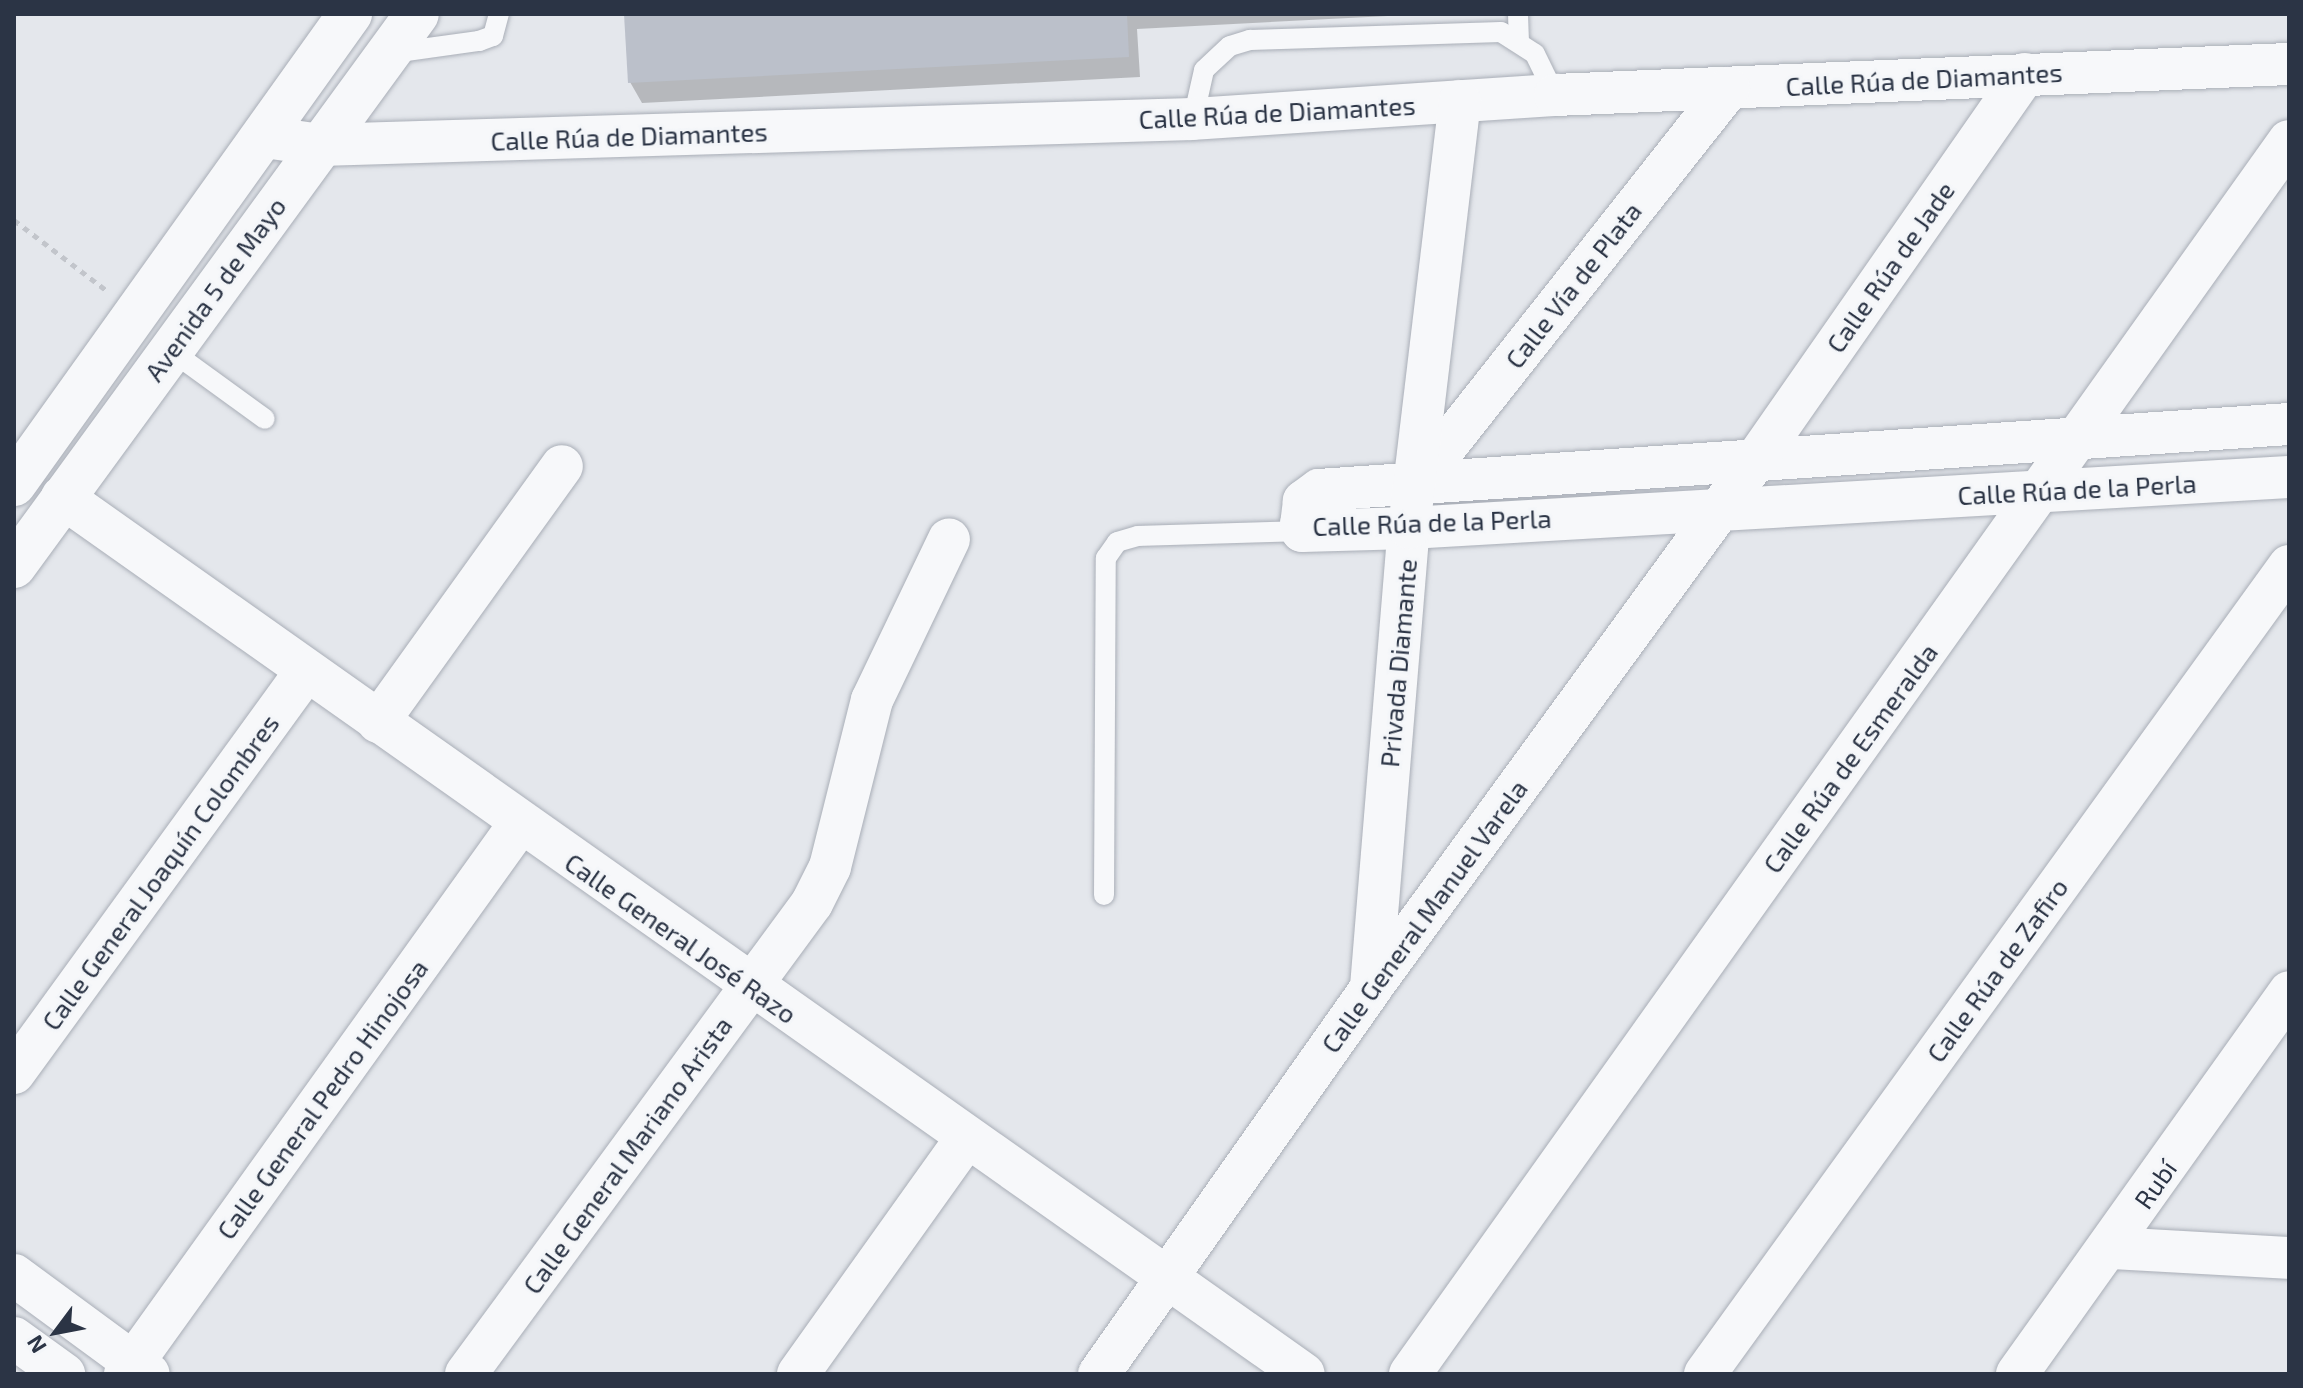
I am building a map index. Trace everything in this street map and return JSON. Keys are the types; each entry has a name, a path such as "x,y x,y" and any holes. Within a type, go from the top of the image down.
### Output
{"street":[{"name":"Avenida 5 de Mayo","path":"14,484 350,14"},
{"name":"Avenida 5 de Mayo","path":"14,566 417,14"},
{"name":"Calle Rúa de Diamantes","path":"265,137 320,145 1193,119 1555,95 2289,64"},
{"name":"Calle Rúa de Jade","path":"1755,461 2025,74"},
{"name":"Calle Vía de Plata","path":"1417,483 1729,88"},
{"name":"Privada Diamante","path":"1371,988 1409,528 1417,483 1460,101"},
{"name":"Calle Rúa de Esmeralda","path":"1410,1374 2041,492 2072,441 2289,141"},
{"path":"143,303 179,337"},
{"name":"Calle Rúa de la Perla","path":"2289,424 1319,490 1304,501 1302,531 1409,528 2289,477"},
{"name":"Calle General Manuel Varela","path":"1099,1374 1371,988 1755,461"},
{"path":"378,722 562,466"},
{"name":"Calle General José Razo","path":"62,497 965,1140 1304,1374"},
{"name":"Calle General Mariano Arista","path":"466,1374 812,903 830,867 872,700 949,539"},
{"name":"Calle Rúa de Zafiro","path":"1705,1374 2289,566"},
{"name":"Calle General Joaquín Colombres","path":"14,1073 306,671"},
{"name":"Calle General Pedro Hinojosa","path":"136,1370 520,823"},
{"name":"Rubí","path":"2017,1374 2111,1248 2289,992"},
{"path":"798,1374 965,1140"},
{"path":"2111,1248 2289,1258"},
{"path":"14,1275 136,1370"},
{"path":"14,1338 64,1374"}],"lane":[{"path":"388,54 479,41 493,36 499,14"},
{"path":"1518,14 1519,39"},
{"path":"1193,119 1204,70 1230,46 1250,40 1501,32 1519,39 1535,54 1555,95"},
{"path":"179,337 265,419"},
{"path":"1104,895 1106,558 1117,542 1138,536 1302,531"}],"path":[{"path":"14,220 143,303"}],"building":[{"path":"624,14 1127,14 1129,57 628,83"}]}
